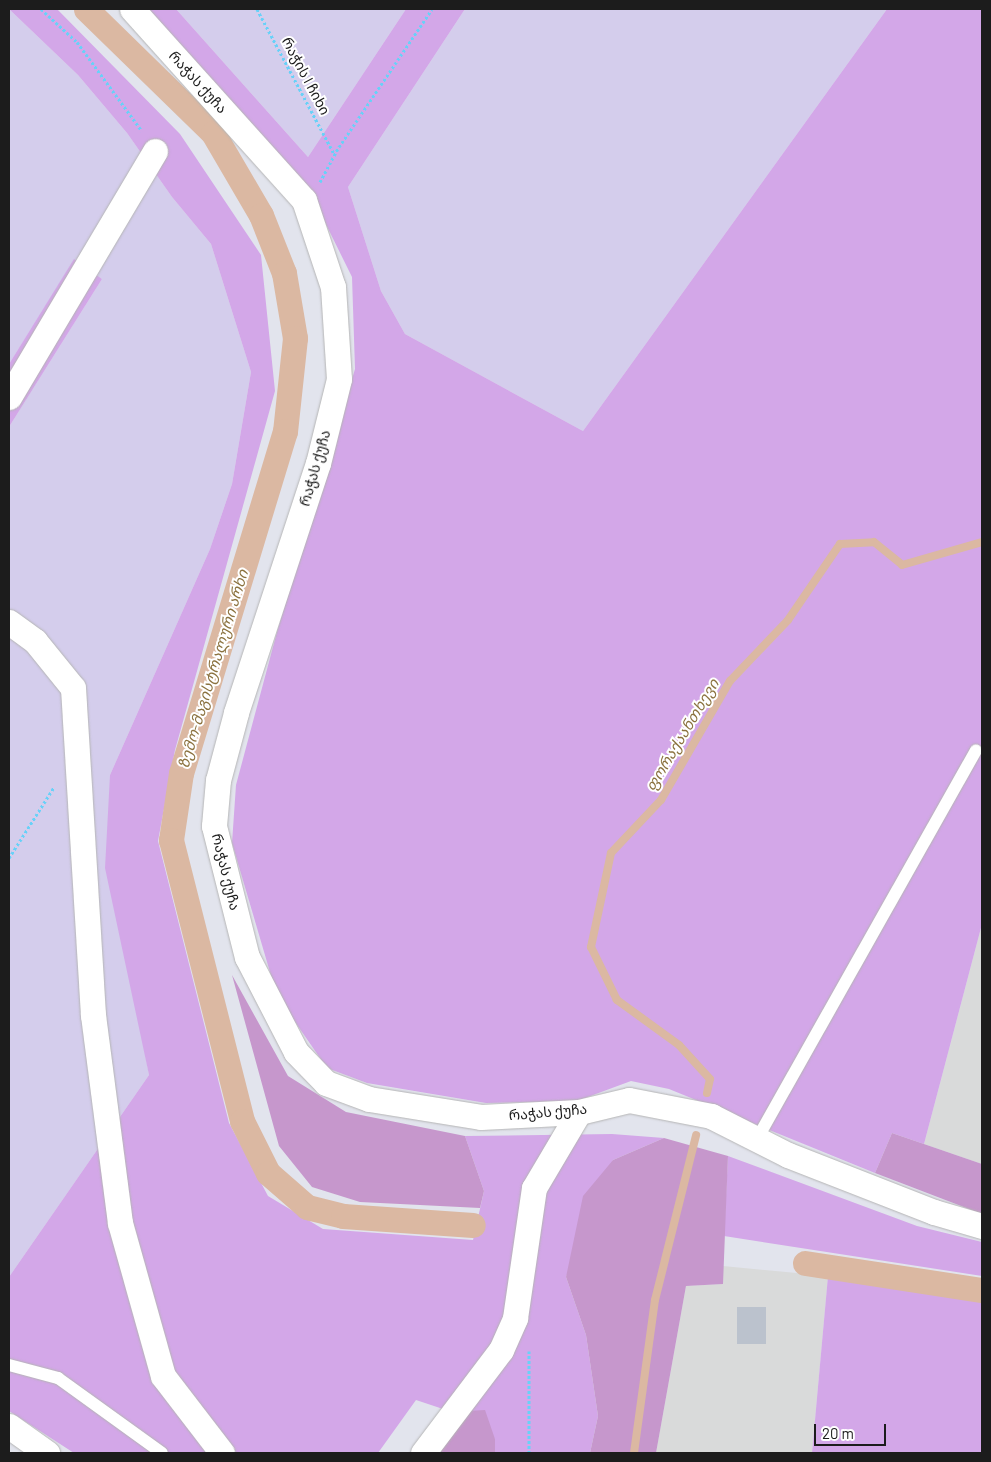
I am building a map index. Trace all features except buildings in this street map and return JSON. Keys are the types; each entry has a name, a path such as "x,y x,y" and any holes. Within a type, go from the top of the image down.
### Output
{"street":[{"name":"რაჭას ქუჩა","path":"132,9 304,200 312,217 333,288 339,379 318,463 236,713 218,780 214,826 247,957 296,1052 326,1083 369,1099 481,1117 579,1112 629,1100 711,1116 788,1155 925,1209 982,1226"},
{"path":"9,397 156,151"},
{"path":"9,622 35,641 73,688 93,1015 120,1222 162,1376 222,1453"},
{"path":"423,1453 501,1350 515,1318 534,1188 579,1112"},
{"path":"9,1426 47,1453"}],"lane":[{"path":"757,1139 976,750"},
{"path":"9,1365 58,1378 162,1453"}],"path":[{"path":"41,9 77,42 156,151"},
{"name":"რაჭის I ჩიხი","path":"257,9 335,155"},
{"path":"312,217 322,176 432,9"},
{"path":"9,858 57,783"},
{"path":"528,1344 528,1453"}],"shaded area":[{"path":"9,9 78,75 127,133 172,197 211,244 251,372 232,484 210,549 110,775 136,1005 149,1075 9,1277 9,427 102,279 74,260 9,364"},
{"path":"9,9 57,9 180,134 261,255 275,391 175,750 158,841 229,1123 268,1196 323,1229 473,1240 484,1191 465,1136 612,1134 664,1138 613,1160 566,1277 586,1335 598,1416 590,1453 495,1453 495,1439 452,1412 416,1400 378,1453 74,1453 9,1411 9,1277 149,1075 105,868 110,775 210,549 232,484 251,372 211,244 172,197 127,133 78,75"},
{"path":"147,9 176,9 308,157 406,9 465,9 348,187 381,291 405,334 583,431 887,9 982,9 982,924 924,1144 892,1133 875,1173 669,1089 631,1081 577,1101 486,1103 367,1083 327,1068 277,996 232,843 236,785 277,632 355,369 352,277 308,188"},
{"path":"176,9 406,9 308,157"},
{"path":"465,9 887,9 583,431 405,334 381,291 348,187"},
{"path":"74,259 102,279 9,427 9,364"},
{"path":"982,924 982,1164 924,1144"},
{"path":"232,975 288,1076 346,1112 465,1136 484,1191 480,1208 360,1202 312,1187 279,1146"},
{"path":"892,1133 982,1164 982,1214 875,1173"},
{"path":"664,1138 728,1156 723,1284 686,1286 656,1453 590,1453 598,1416 586,1335 566,1277 583,1196 613,1160"},
{"path":"728,1156 917,1226 982,1242 982,1276 724,1236"},
{"path":"723,1266 828,1276 812,1453 656,1453 686,1286 722,1284"},
{"path":"828,1276 982,1301 982,1453 812,1453"},
{"path":"485,1410 495,1439 495,1453 424,1453 452,1412"}],"waterway":[{"name":"ზემო-მაგისტრალური არხი","path":"86,9 213,133 261,215 284,273 295,338 285,431 181,773 171,840 242,1121 268,1173 307,1207 343,1216 473,1225"},
{"name":"ფორაქაანთხევი","path":"707,1093 710,1079 679,1045 617,1000 591,947 611,853 661,800 730,681 788,620 840,544 874,542 902,565 982,542"},
{"path":"634,1453 655,1300 696,1135"},
{"name":"ზემო-მაგისტრალური არხი","path":"805,1263 982,1290"}]}
